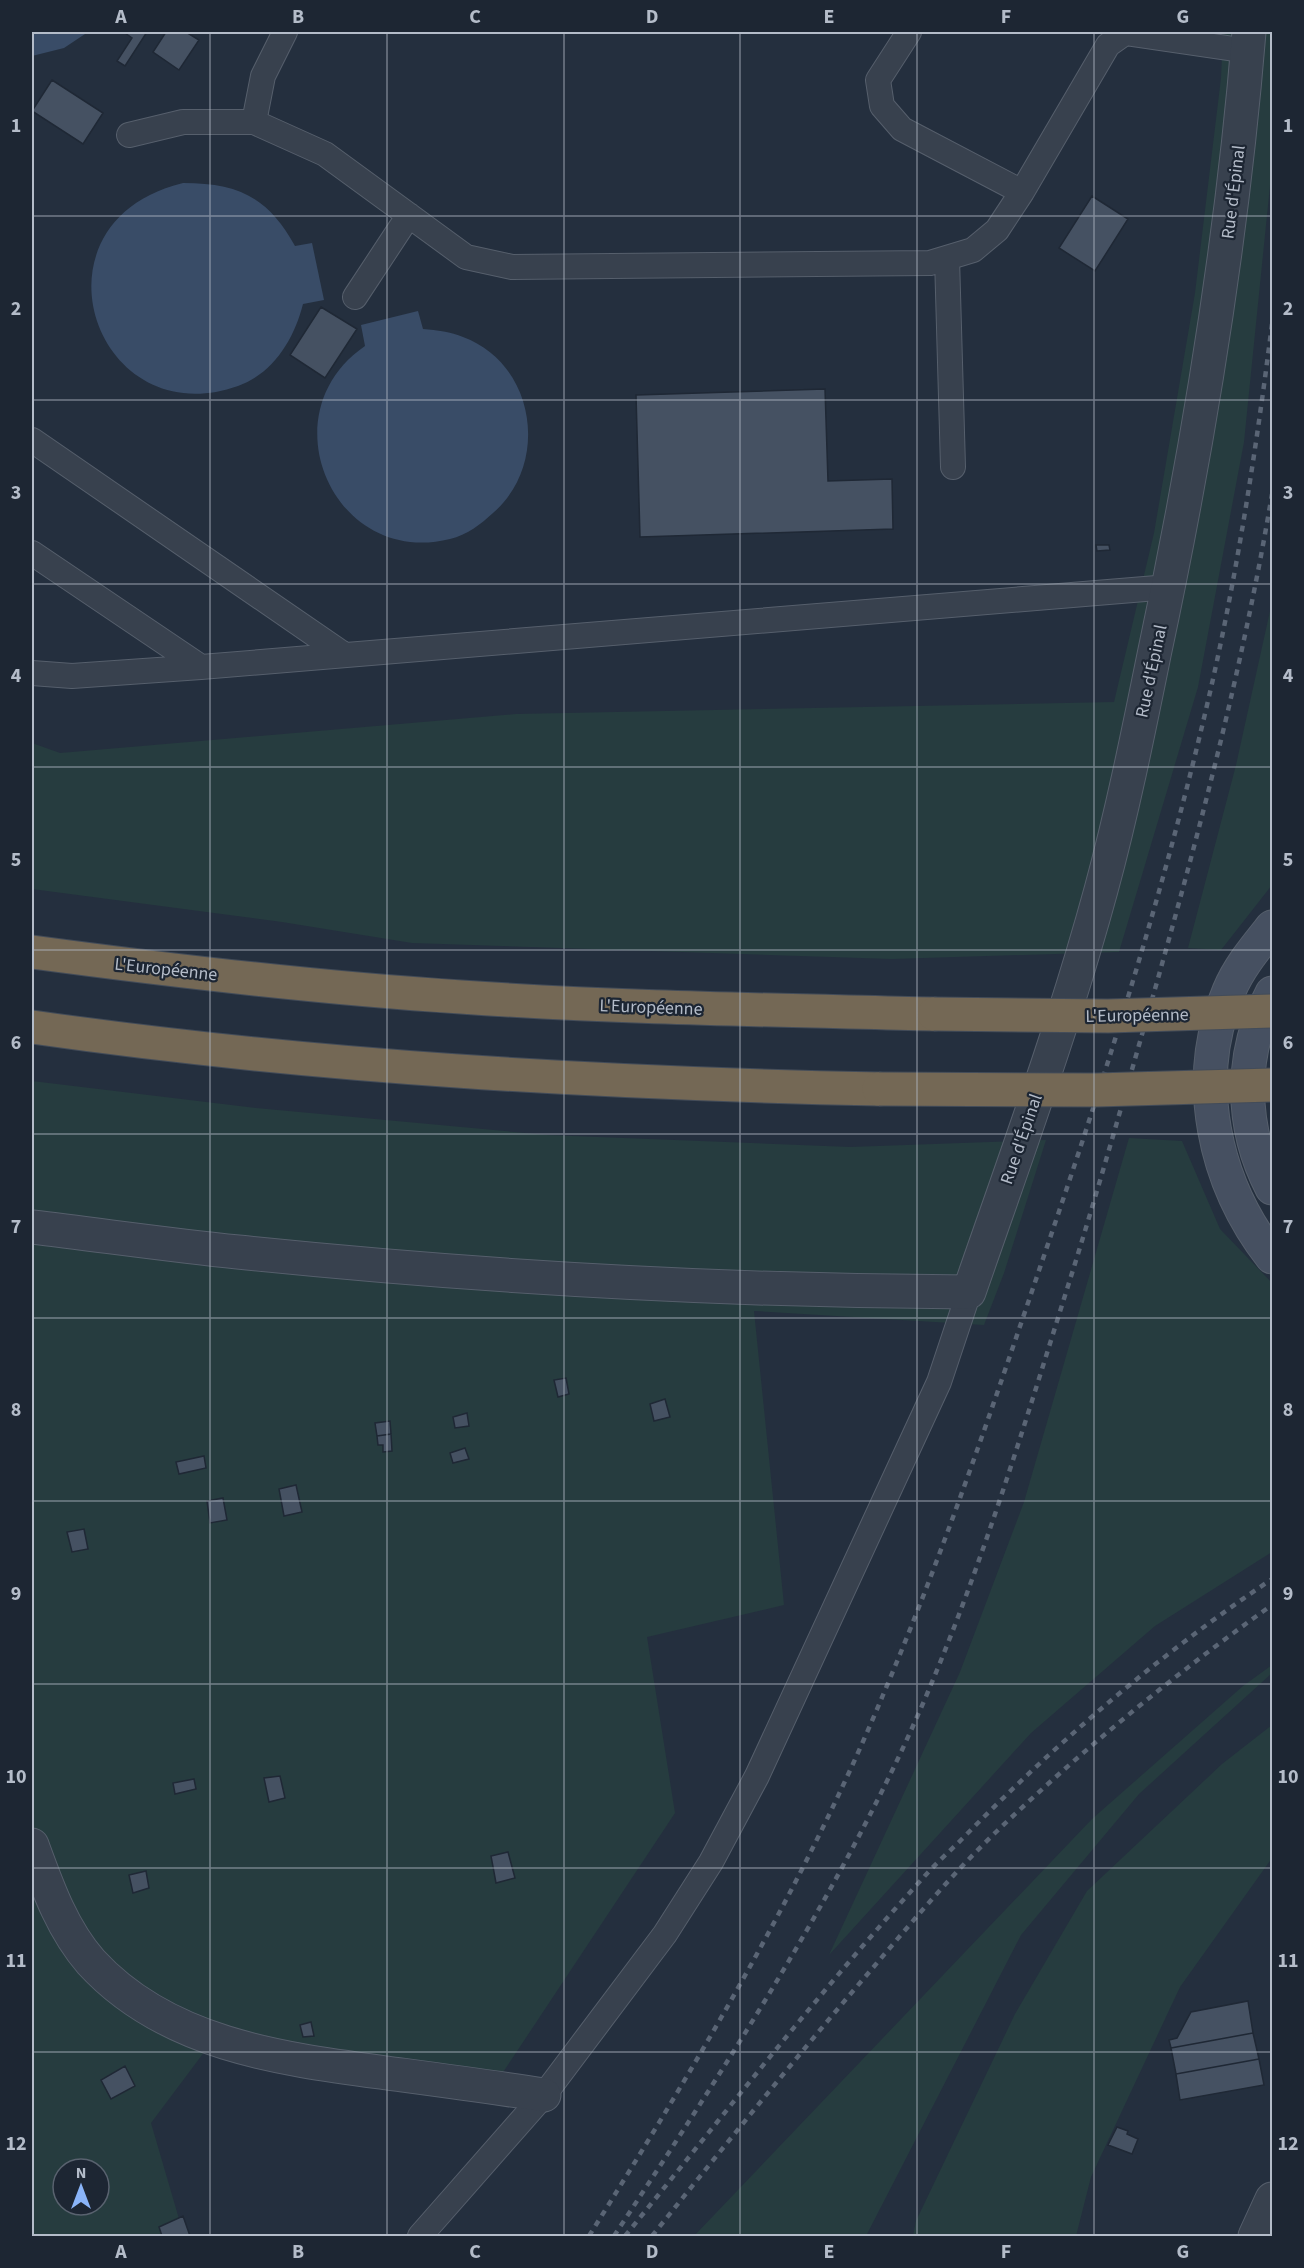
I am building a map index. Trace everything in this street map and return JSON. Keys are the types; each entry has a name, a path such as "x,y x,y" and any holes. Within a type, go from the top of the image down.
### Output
{"highway":[{"name":"L'Européenne","path":"32,952 139,967 333,987 596,1005 1108,1016 1272,1011"},
{"path":"32,1027 270,1055 678,1084 879,1089 1096,1090 1272,1085"}],"main road":[{"path":"1272,927 1240,969 1229,990 1214,1041 1210,1074 1215,1138 1221,1162 1240,1208 1272,1257"},
{"path":"1272,993 1260,1018 1247,1084 1256,1151 1272,1188"}],"street":[{"name":"Rue d'Épinal","path":"969,1292 1098,901 1123,804 1189,489 1216,323 1237,164 1249,41"},
{"path":"32,1227 237,1252 421,1269 853,1292 969,1292"},
{"path":"32,1845 62,1920 92,1962 142,2005 181,2026 208,2038 242,2048 316,2064 544,2094"},
{"path":"1255,2236 1272,2199"}],"lane":[{"path":"254,122 263,76 285,32"},
{"path":"909,32 878,80 882,106 902,129 1022,192"},
{"path":"129,135 183,122 254,122 325,154 466,257 512,267 930,263 973,250 997,230 1022,192 1112,35 1125,33 1249,41"},
{"path":"355,297 409,215"},
{"path":"947,258 953,467"},
{"path":"32,440 343,654"},
{"path":"32,553 201,667"},
{"path":"32,673 72,676 201,667 1169,587"},
{"path":"420,2236 544,2094 665,1934 690,1896 757,1776 939,1382 969,1292"}],"green space":[{"path":"1223,32 1272,32 1272,166 1244,442 1198,687 1119,952 892,959 412,943 282,922 32,889 32,743 60,753 516,714 1114,702 1154,533 1195,293 1221,78"},
{"path":"1272,602 1272,885 1221,950 1188,948 1236,765"},
{"path":"32,1081 256,1108 547,1135 850,1147 1046,1140 1004,1273 984,1325 754,1311 784,1605 647,1637 675,1813 486,2098 205,2051 151,2123 184,2236 32,2236"},
{"path":"1129,1138 1182,1141 1220,1229 1272,1283 1272,1552 1155,1626 1031,1733 829,1955 960,1672 1024,1502"},
{"path":"1272,1665 1272,1673 1139,1794 1021,1935 866,2236 694,2236 1092,1819 1243,1686"},
{"path":"1272,1725 1272,1858 1180,1987 1091,2177 1076,2236 913,2236 916,2221 1015,2014 1087,1891 1222,1764"}],"water":[{"path":"32,32 88,32 64,48 32,56"},
{"path":"183,183 220,186 250,196 274,215 295,246 312,243 324,300 303,304 288,342 272,364 262,373 238,386 188,394 146,381 115,354 96,318 92,278 103,238 133,205"},
{"path":"418,311 423,329 463,337 488,350 506,369 520,392 527,417 528,443 523,469 511,492 484,521 468,532 450,539 409,542 374,531 346,509 327,479 318,445 320,409 335,375 365,346 361,325"}],"building":[{"path":"126,32 147,32 125,66 117,61 132,38"},
{"path":"166,32 186,32 199,40 179,70 153,52"},
{"path":"52,80 103,113 83,144 32,111"},
{"path":"1092,196 1128,219 1095,271 1059,248"},
{"path":"321,307 357,329 325,378 290,355"},
{"path":"825,389 828,481 892,479 893,529 640,537 636,395"},
{"path":"1096,545 1109,545 1110,550 1097,551"},
{"path":"566,1378 569,1394 558,1397 554,1380"},
{"path":"665,1399 670,1417 654,1421 650,1404"},
{"path":"467,1413 469,1426 455,1428 453,1417"},
{"path":"390,1421 391,1434 377,1436 375,1423"},
{"path":"391,1434 392,1451 383,1452 383,1445 378,1445 377,1436"},
{"path":"465,1448 469,1459 453,1463 450,1453"},
{"path":"204,1456 206,1468 179,1474 176,1462"},
{"path":"296,1485 302,1512 284,1516 279,1489"},
{"path":"223,1498 227,1520 210,1523 207,1501"},
{"path":"84,1529 88,1549 72,1552 67,1532"},
{"path":"280,1776 285,1798 269,1802 264,1778"},
{"path":"194,1779 196,1789 175,1794 173,1783"},
{"path":"508,1852 515,1878 496,1883 491,1856"},
{"path":"146,1871 149,1888 133,1893 129,1875"},
{"path":"1248,2001 1253,2033 1171,2048 1169,2040 1177,2038 1191,2012"},
{"path":"311,2022 314,2036 303,2037 300,2025"},
{"path":"1253,2033 1259,2059 1176,2074 1171,2048"},
{"path":"1259,2059 1264,2085 1180,2100 1176,2074"},
{"path":"125,2066 135,2086 111,2099 101,2080"},
{"path":"1117,2127 1128,2131 1127,2134 1138,2139 1132,2154 1108,2145"},
{"path":"183,2216 190,2236 162,2236 159,2227"}],"railway":[{"path":"589,2236 670,2105 747,1972 819,1835 883,1695 970,1470 1095,1102 1139,962 1178,821 1213,679 1231,591 1254,458 1272,324"},
{"path":"614,2236 767,1998 803,1937 871,1813 902,1750 952,1633 1035,1392 1155,989 1189,866 1235,681 1272,494"},
{"path":"625,2236 808,2010 932,1868 1072,1734 1150,1669 1272,1579"},
{"path":"652,2236 838,2009 929,1903 979,1849 1062,1772 1130,1714 1272,1605"}]}
